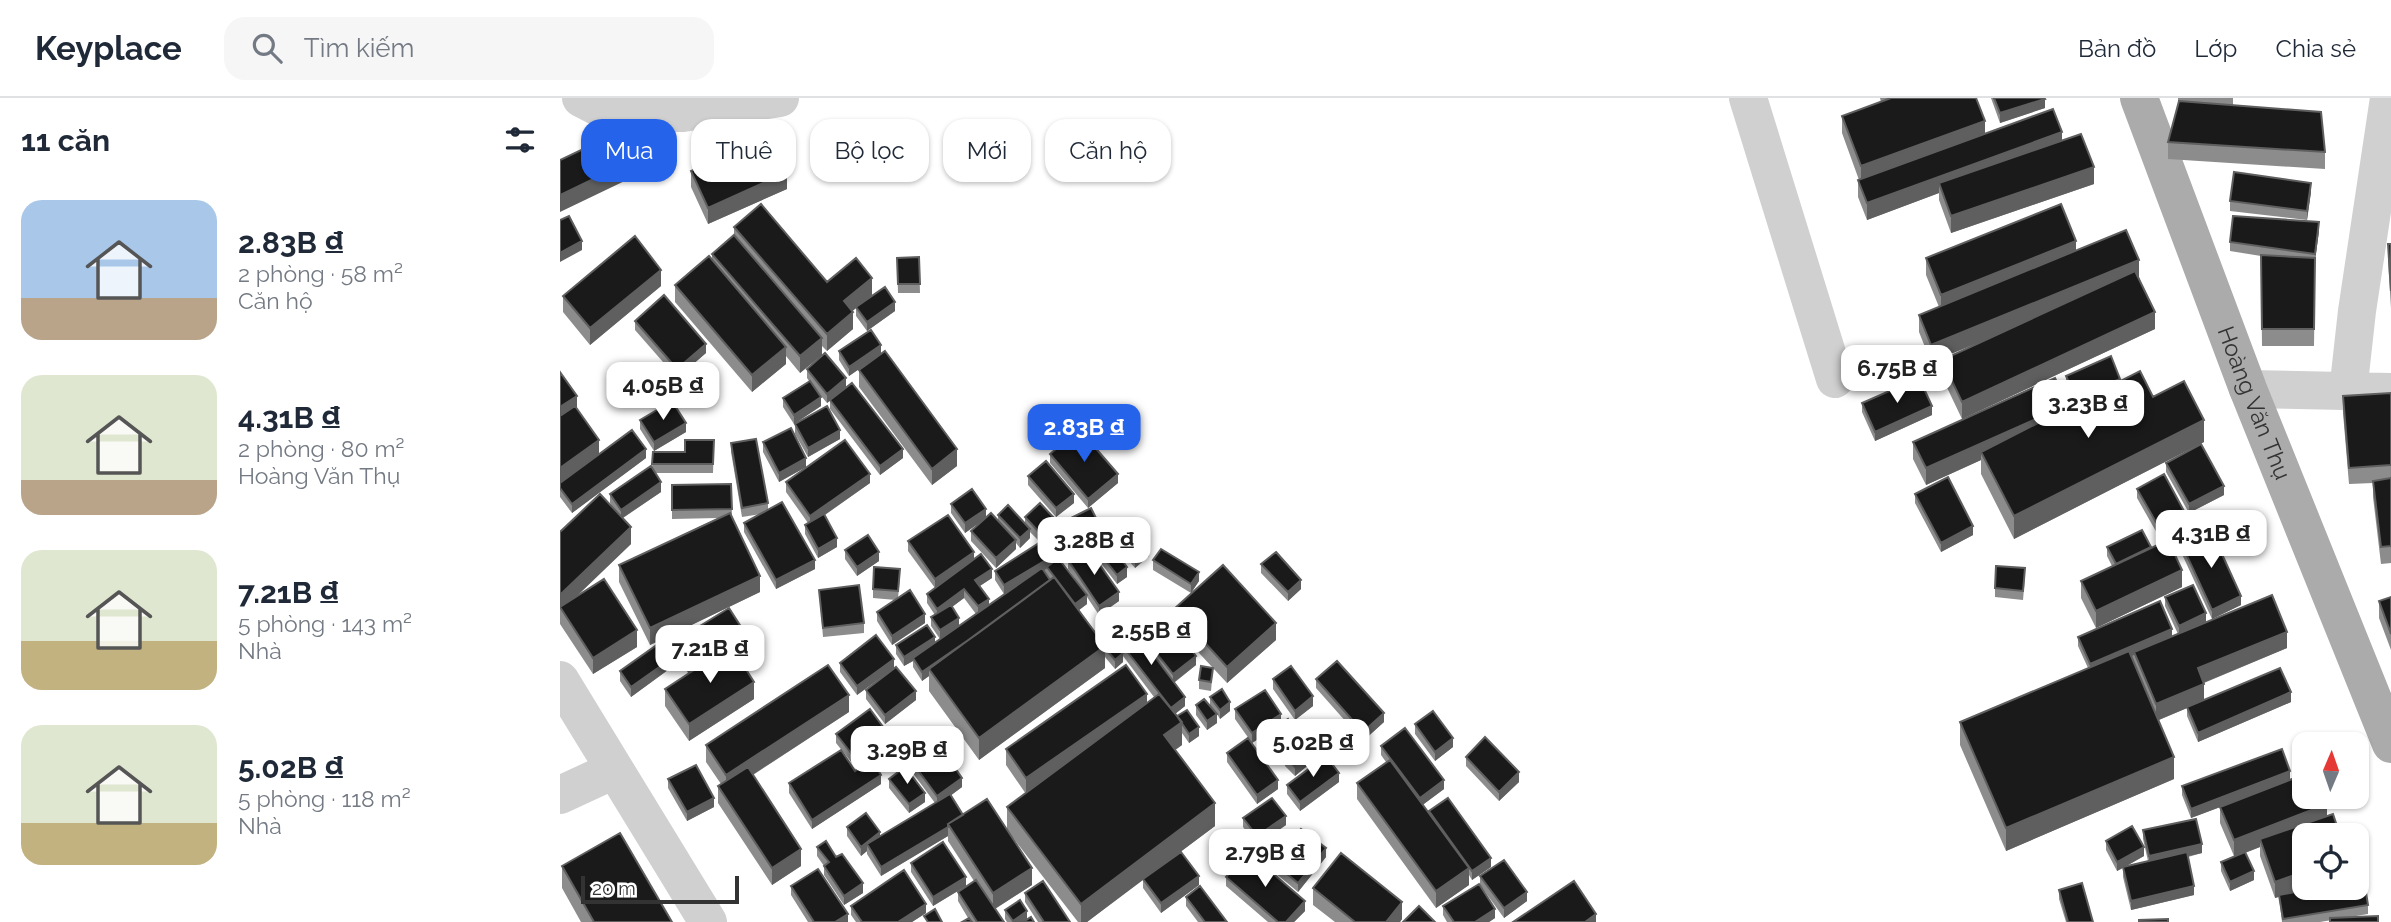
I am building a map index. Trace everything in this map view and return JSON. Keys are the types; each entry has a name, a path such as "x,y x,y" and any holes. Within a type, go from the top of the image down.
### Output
{"main road":[{"name":"Hoàng Văn Thụ","path":"2139,98 2248,389 2391,744"}],"street":[{"path":"581,98 610,113 683,113 780,98"},
{"path":"1748,98 1835,379"},
{"path":"2348,392 2357,311 2389,98"},
{"path":"2248,389 2391,393"},
{"path":"560,680 708,922"},
{"path":"560,794 614,770"}],"building":[{"path":"1891,98 1976,98 1985,121 1861,166 1842,116"},
{"path":"1994,98 2044,98 2045,99 2000,113"},
{"path":"2179,101 2321,112 2325,152 2168,142"},
{"path":"2053,109 2062,132 1867,203 1858,180"},
{"path":"2081,134 2094,167 1951,216 1939,183"},
{"path":"581,150 581,182 587,182 560,195 560,160"},
{"path":"2234,172 2311,183 2307,211 2230,201"},
{"path":"696,182 765,182 708,208"},
{"path":"761,204 827,282 856,258 872,278 844,301 853,312 827,334 734,227"},
{"path":"2061,204 2076,241 1941,295 1926,258"},
{"path":"569,216 582,241 560,253 560,220"},
{"path":"2233,216 2319,222 2315,254 2230,242"},
{"path":"2126,230 2139,260 1931,345 1919,315"},
{"path":"734,235 822,338 800,356 712,254"},
{"path":"635,236 661,270 590,328 563,296"},
{"path":"2388,244 2391,244 2391,291"},
{"path":"2261,255 2315,258 2314,329 2262,329"},
{"path":"709,256 786,347 752,375 675,285"},
{"path":"919,257 920,284 898,284 897,258"},
{"path":"2135,271 2155,312 1962,402 1942,360"},
{"path":"885,287 895,302 867,322 856,307"},
{"path":"664,295 706,344 677,369 635,321"},
{"path":"871,330 881,345 849,367 839,351"},
{"path":"885,351 957,449 932,469 859,370"},
{"path":"825,353 846,378 827,394 807,369"},
{"path":"2111,356 2120,379 2076,398 2066,376"},
{"path":"2140,371 2153,397 2184,381 2204,420 2014,516 1981,452"},
{"path":"560,372 577,396 560,407"},
{"path":"1919,378 1932,406 1875,432 1862,403"},
{"path":"2055,378 2067,405 1926,468 1913,442"},
{"path":"810,381 821,397 794,415 783,398"},
{"path":"852,383 903,449 880,466 830,400"},
{"path":"2391,393 2391,465 2349,468 2343,396"},
{"path":"672,401 686,423 654,442 640,420"},
{"path":"575,406 599,440 560,468 560,416"},
{"path":"827,406 840,430 808,448 795,424"},
{"path":"791,428 806,458 779,473 763,442"},
{"path":"1079,429 1118,474 1088,499 1050,454"},
{"path":"632,430 646,449 572,504 560,488 560,483"},
{"path":"756,439 768,503 742,508 731,443"},
{"path":"685,440 714,440 713,464 652,464 653,452 685,452"},
{"path":"845,440 870,474 810,516 786,482"},
{"path":"2201,444 2224,486 2189,504 2166,463"},
{"path":"1046,461 1074,494 1056,508 1028,476"},
{"path":"651,466 661,482 621,510 610,494"},
{"path":"2164,474 2191,524 2165,538 2137,489"},
{"path":"1948,477 1973,526 1941,543 1915,494"},
{"path":"2391,478 2391,546 2381,547 2373,481"},
{"path":"731,484 732,509 672,510 672,485"},
{"path":"972,489 986,509 965,523 951,504"},
{"path":"600,494 631,527 560,595 560,532"},
{"path":"782,502 815,560 776,580 744,523"},
{"path":"1040,503 1054,518 1039,532 1025,517"},
{"path":"1008,505 1030,529 1020,538 998,515"},
{"path":"1091,508 1098,522 1070,537 1063,522"},
{"path":"730,513 760,576 650,628 619,565"},
{"path":"991,513 1016,540 996,558 971,531"},
{"path":"824,514 837,538 818,549 805,525"},
{"path":"948,515 974,552 935,579 908,541"},
{"path":"1127,520 1149,547 1135,559 1113,533"},
{"path":"2142,530 2151,547 2116,564 2107,547"},
{"path":"2211,530 2241,596 2212,610 2181,543"},
{"path":"868,535 879,552 857,567 845,550"},
{"path":"1104,536 1127,567 1117,575 1093,544"},
{"path":"1047,538 1056,554 1004,585 995,571"},
{"path":"2168,540 2182,570 2096,611 2081,581"},
{"path":"1088,548 1119,592 1099,606 1068,560"},
{"path":"1161,549 1199,572 1191,584 1153,560"},
{"path":"1276,552 1301,580 1288,592 1261,564"},
{"path":"981,554 992,569 975,580 989,599 978,606 964,589 937,609 927,594"},
{"path":"1058,558 1087,595 1075,604 1047,567"},
{"path":"1223,565 1276,623 1227,667 1174,609"},
{"path":"1996,566 2025,568 2023,591 1995,588"},
{"path":"874,567 900,569 898,591 873,589"},
{"path":"1042,568 1050,580 922,672 913,658"},
{"path":"1054,577 1105,646 979,738 929,669"},
{"path":"604,579 637,630 593,658 560,607"},
{"path":"859,585 864,623 823,628 819,590"},
{"path":"2193,585 2206,613 2179,626 2165,597"},
{"path":"910,590 925,614 892,636 877,612"},
{"path":"2272,595 2287,632 2198,668 2204,684 2156,704 2134,652"},
{"path":"2391,597 2391,634 2379,601"},
{"path":"2160,601 2172,629 2090,664 2078,637"},
{"path":"951,605 959,618 940,630 931,617"},
{"path":"729,608 743,630 688,664 674,642"},
{"path":"927,625 935,637 904,657 896,645"},
{"path":"1132,626 1185,697 1171,708 1116,637"},
{"path":"1174,627 1196,656 1173,674 1150,645"},
{"path":"1103,630 1123,653 1115,660 1097,634"},
{"path":"876,635 894,659 857,686 840,663"},
{"path":"661,642 672,658 631,687 620,671"},
{"path":"731,646 754,682 689,724 665,689"},
{"path":"2129,651 2174,757 2006,828 1960,722"},
{"path":"1337,661 1384,713 1363,732 1316,679"},
{"path":"828,665 849,695 726,775 706,745"},
{"path":"1126,665 1147,694 1026,778 1006,749"},
{"path":"1201,666 1213,668 1211,682 1199,680"},
{"path":"1291,666 1313,696 1295,711 1273,679"},
{"path":"896,667 916,691 885,715 866,690"},
{"path":"2280,668 2291,692 2198,733 2187,707"},
{"path":"1222,689 1230,702 1220,710 1210,697"},
{"path":"1265,690 1281,714 1252,733 1235,709"},
{"path":"1159,694 1182,722 1164,735 1215,803 1081,904 1007,807"},
{"path":"1204,699 1217,714 1207,721 1196,705"},
{"path":"870,709 900,750 882,763 867,744 852,754 836,734"},
{"path":"1187,710 1199,727 1189,734 1177,716"},
{"path":"1433,711 1453,738 1435,752 1415,724"},
{"path":"1288,719 1299,736 1276,753 1264,736"},
{"path":"1405,728 1444,780 1420,798 1381,746"},
{"path":"1313,733 1323,744 1295,767 1285,756"},
{"path":"1485,737 1519,772 1499,792 1466,757"},
{"path":"1248,738 1278,780 1257,795 1227,753"},
{"path":"938,743 962,778 937,796 912,762"},
{"path":"2282,749 2290,771 2191,809 2182,786"},
{"path":"841,750 855,771 872,760 881,775 812,820 789,783"},
{"path":"1326,756 1339,773 1300,802 1287,785"},
{"path":"1390,760 1469,868 1436,891 1357,783"},
{"path":"696,765 714,798 687,812 668,779"},
{"path":"748,767 801,849 772,868 718,786"},
{"path":"905,767 925,793 909,804 889,779"},
{"path":"2292,779 2292,809 2314,809 2234,840 2220,807"},
{"path":"950,794 963,815 948,824 948,827 881,867 867,844"},
{"path":"1272,798 1286,816 1257,836 1243,818"},
{"path":"1448,798 1491,858 1472,871 1429,811"},
{"path":"987,799 1032,868 993,893 948,824"},
{"path":"866,813 880,832 861,847 847,827"},
{"path":"2333,814 2336,823 2307,823"},
{"path":"2196,819 2202,844 2149,856 2143,830"},
{"path":"2132,826 2144,847 2117,862 2106,841"},
{"path":"2292,828 2292,876 2275,882 2260,839"},
{"path":"1301,829 1326,848 1298,883 1274,863"},
{"path":"620,833 672,922 594,922 562,866"},
{"path":"826,841 836,857 842,854 863,883 844,896 824,866 829,862 817,847"},
{"path":"943,842 966,877 933,897 911,863"},
{"path":"1181,852 1199,876 1161,903 1143,879"},
{"path":"1248,852 1305,901 1286,922 1278,922 1226,877"},
{"path":"2187,852 2194,886 2131,901 2123,867"},
{"path":"2245,852 2254,871 2230,882 2221,862"},
{"path":"1341,853 1402,902 1386,922 1355,922 1313,888"},
{"path":"1504,860 1527,892 1504,908 1480,876"},
{"path":"818,869 848,914 835,922 814,922 791,886"},
{"path":"904,870 926,904 898,922 862,922 851,906"},
{"path":"976,880 1004,922 977,922 958,892"},
{"path":"1043,881 1070,922 1044,922 1025,893"},
{"path":"1574,881 1596,914 1585,922 1513,922"},
{"path":"2082,883 2093,922 2068,922 2059,890"},
{"path":"1479,884 1495,909 1475,922 1454,922 1443,906"},
{"path":"1200,886 1227,922 1205,922 1186,897"},
{"path":"2292,893 2292,900 2367,900 2368,905 2283,919 2279,895"},
{"path":"1020,900 1027,911 1013,921 1005,910"},
{"path":"1419,906 1435,922 1403,922"},
{"path":"935,909 942,922 928,922 924,916"},
{"path":"2378,916 2378,922 2330,922 2330,918"},
{"path":"2168,919 2168,922 2139,922 2139,920"}]}
